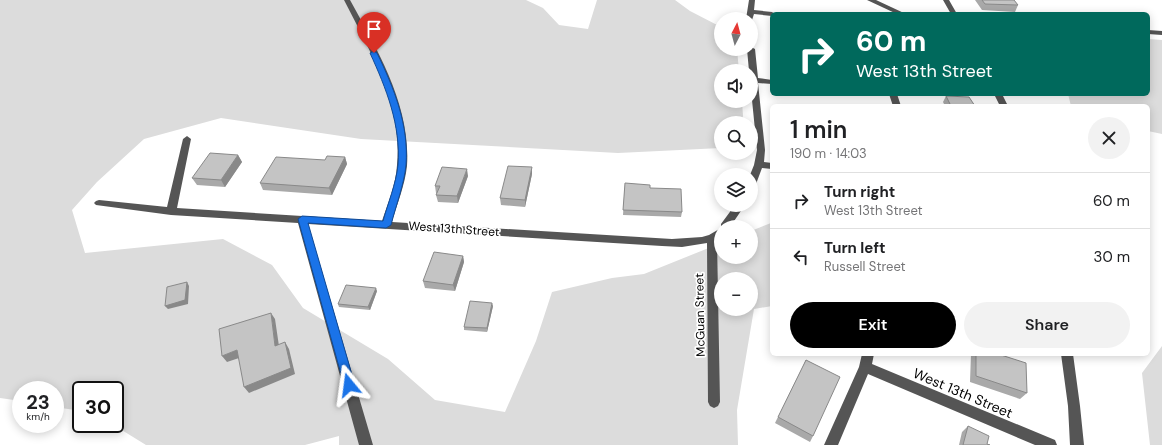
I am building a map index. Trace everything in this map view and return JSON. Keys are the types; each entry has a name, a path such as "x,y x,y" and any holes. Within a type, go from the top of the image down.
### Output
{"street":[{"path":"347,0 385,78 396,110 402,138 402,164 400,178 386,225"},
{"path":"750,12 752,0"},
{"path":"870,0 898,12"},
{"path":"946,0 953,12"},
{"path":"758,15 770,14"},
{"path":"1150,32 1162,33"},
{"path":"758,80 770,82"},
{"path":"757,108 761,150 758,168"},
{"path":"171,211 187,139"},
{"path":"759,165 770,166"},
{"name":"West 13th Street","path":"99,203 171,211 631,241 685,243 701,241 714,236"},
{"path":"302,219 366,445"},
{"name":"McGuan Street","path":"714,402 716,264"},
{"path":"831,445 866,367 868,356"},
{"path":"1067,356 1074,406 1077,445"},
{"name":"West 13th Street","path":"866,367 1050,445"}],"shaded area":[{"path":"0,0 526,0 543,8 559,25 588,29 597,0 675,0 690,11 714,23 714,56 738,56 738,64 714,64 714,108 742,108 743,116 714,116 714,148 618,153 361,139 221,118 144,139 97,182 72,210 85,253 223,239 272,265 303,308 388,359 435,400 505,412 536,341 552,292 612,278 644,274 714,246 714,264 758,264 758,228 770,223 770,306 758,308 758,272 714,272 714,316 753,316 737,410 738,445 339,445 339,436 305,445 146,445 124,431 124,381 72,381 72,410 64,408 64,381 12,381 12,400 0,398"},
{"path":"1150,39 1162,40 1162,134 1150,131 1150,104 1070,104 1068,96 1150,96"},
{"path":"1162,346 1162,445 1150,445 1142,373"}],"building":[{"path":"982,0 1014,0 1018,5 985,4"},
{"path":"946,96 969,97 974,104 950,104"},
{"path":"210,153 238,155 221,180 192,178"},
{"path":"327,156 345,157 329,188 260,183 276,157 325,160"},
{"path":"508,166 532,167 525,200 500,198"},
{"path":"442,167 467,169 457,196 436,195 440,186 435,186"},
{"path":"625,183 650,185 650,188 681,189 682,212 623,210"},
{"path":"434,252 463,256 453,285 423,281"},
{"path":"187,282 185,300 165,306 167,287"},
{"path":"346,285 376,288 368,307 338,304"},
{"path":"470,301 492,303 487,328 464,327"},
{"path":"271,313 275,346 285,342 291,368 244,387 237,350 222,356 219,329"},
{"path":"976,356 1004,356 1026,363 1027,393 976,376"},
{"path":"806,360 840,377 813,436 778,417"},
{"path":"968,426 989,436 987,444 990,445 963,445"}],"route":[{"path":"349,385 302,219 386,225 400,178 402,164 402,138 396,110 385,78 374,53"}]}
